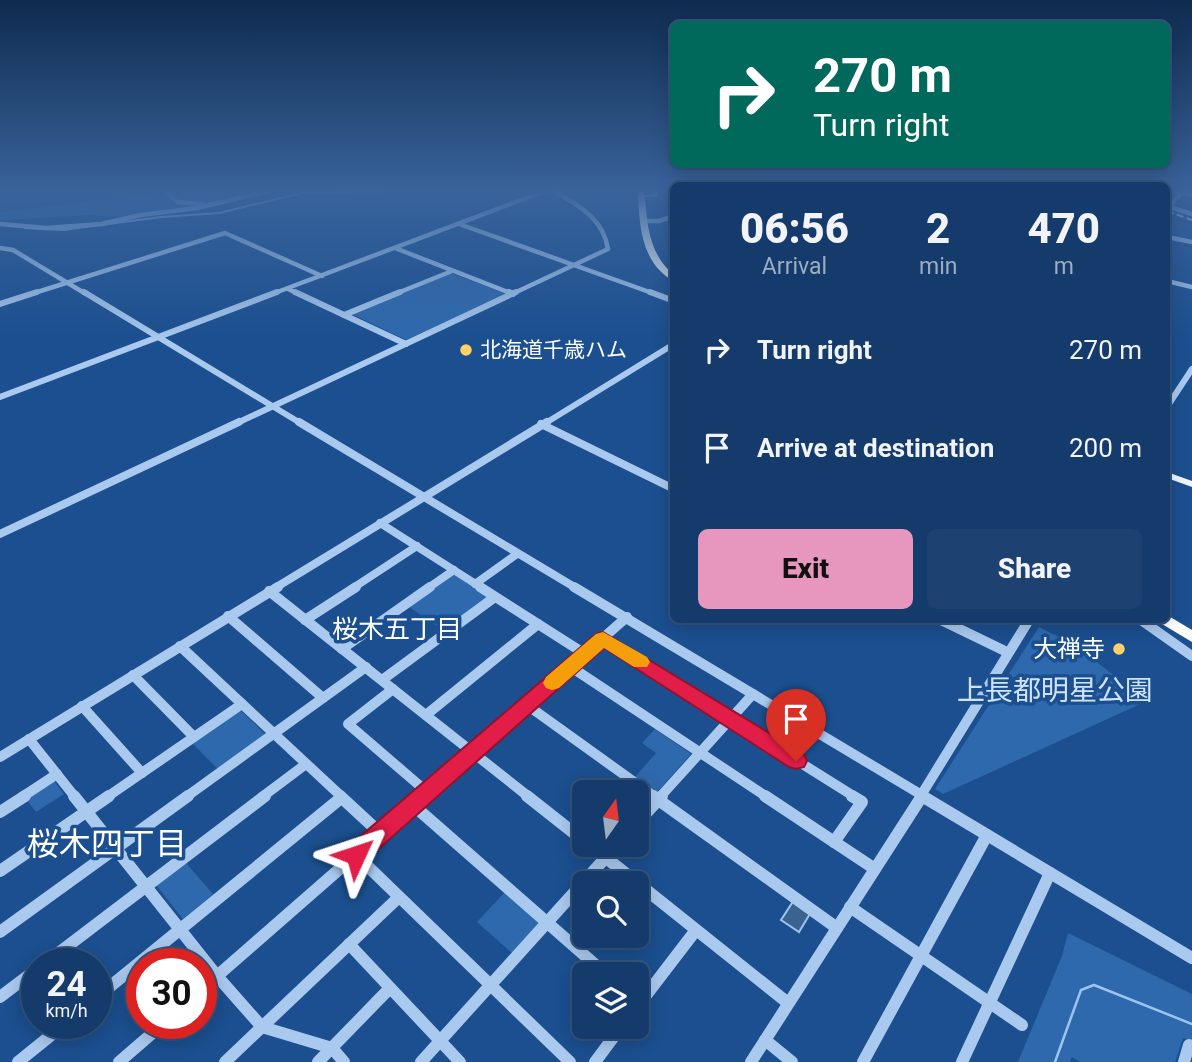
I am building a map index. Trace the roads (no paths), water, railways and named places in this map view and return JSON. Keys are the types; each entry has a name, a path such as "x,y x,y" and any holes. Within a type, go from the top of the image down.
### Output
{"highway":[{"path":"646,241 646,246 656,262 670,275"},
{"path":"651,241 662,262 670,269"},
{"path":"1170,612 1192,627"},
{"path":"1170,622 1192,637"}],"main road":[{"path":"1170,476 1192,484"}],"street":[{"path":"0,304 201,241"},
{"path":"242,241 322,276"},
{"path":"0,397 415,241"},
{"path":"506,241 670,299"},
{"path":"0,534 575,265 608,249 607,241"},
{"path":"0,248 13,250 1192,958"},
{"path":"395,248 513,294"},
{"path":"344,315 452,271"},
{"path":"1170,282 1192,287"},
{"path":"288,289 406,344"},
{"path":"0,757 670,346"},
{"path":"1170,402 1192,369"},
{"path":"541,424 670,487"},
{"path":"380,523 585,654"},
{"path":"305,620 416,546"},
{"path":"475,584 517,554"},
{"path":"342,649 454,570"},
{"path":"269,591 572,831"},
{"path":"382,680 495,597"},
{"path":"228,616 323,698"},
{"path":"344,1062 332,1048 262,1027 217,976 627,617"},
{"path":"947,623 1007,652"},
{"path":"751,1062 922,795 1027,623"},
{"path":"1144,623 1192,656"},
{"path":"426,715 538,624"},
{"path":"603,639 862,802 834,842"},
{"path":"180,646 380,833"},
{"path":"0,932 366,667"},
{"path":"570,667 875,869"},
{"path":"133,675 194,737"},
{"path":"393,689 348,724 427,792"},
{"path":"649,809 753,694"},
{"path":"0,871 242,704"},
{"path":"527,705 837,928"},
{"path":"82,706 142,773"},
{"path":"29,739 194,948"},
{"path":"65,948 306,764"},
{"path":"0,812 57,775"},
{"path":"112,985 341,798"},
{"path":"413,805 592,962"},
{"path":"863,1062 987,835"},
{"path":"356,855 570,1062"},
{"path":"421,1062 606,858 789,1003"},
{"path":"962,1062 1050,873"},
{"path":"225,1062 399,897"},
{"path":"850,907 1022,1026"},
{"path":"649,990 696,930"},
{"path":"349,944 460,1062"},
{"path":"0,997 21,982"},
{"path":"318,1062 390,988"},
{"path":"18,1062 46,1039"},
{"path":"119,1062 146,1039"},
{"path":"595,1062 612,1039"},
{"path":"765,1040 792,1062"},
{"path":"1184,1062 1189,1045 1192,1047"}],"waterway":[{"path":"1055,1062 1081,990 1094,985 1192,1024"}],"place":[{"name":"北海道千歳ハム","path":"466,350"},
{"name":"大禅寺","path":"1119,649"}],"district":[{"name":"桜木五丁目","path":"397,629"},
{"name":"桜木四丁目","path":"107,844"}],"park label":[{"name":"上長都明星公園","path":"1055,690"}]}
